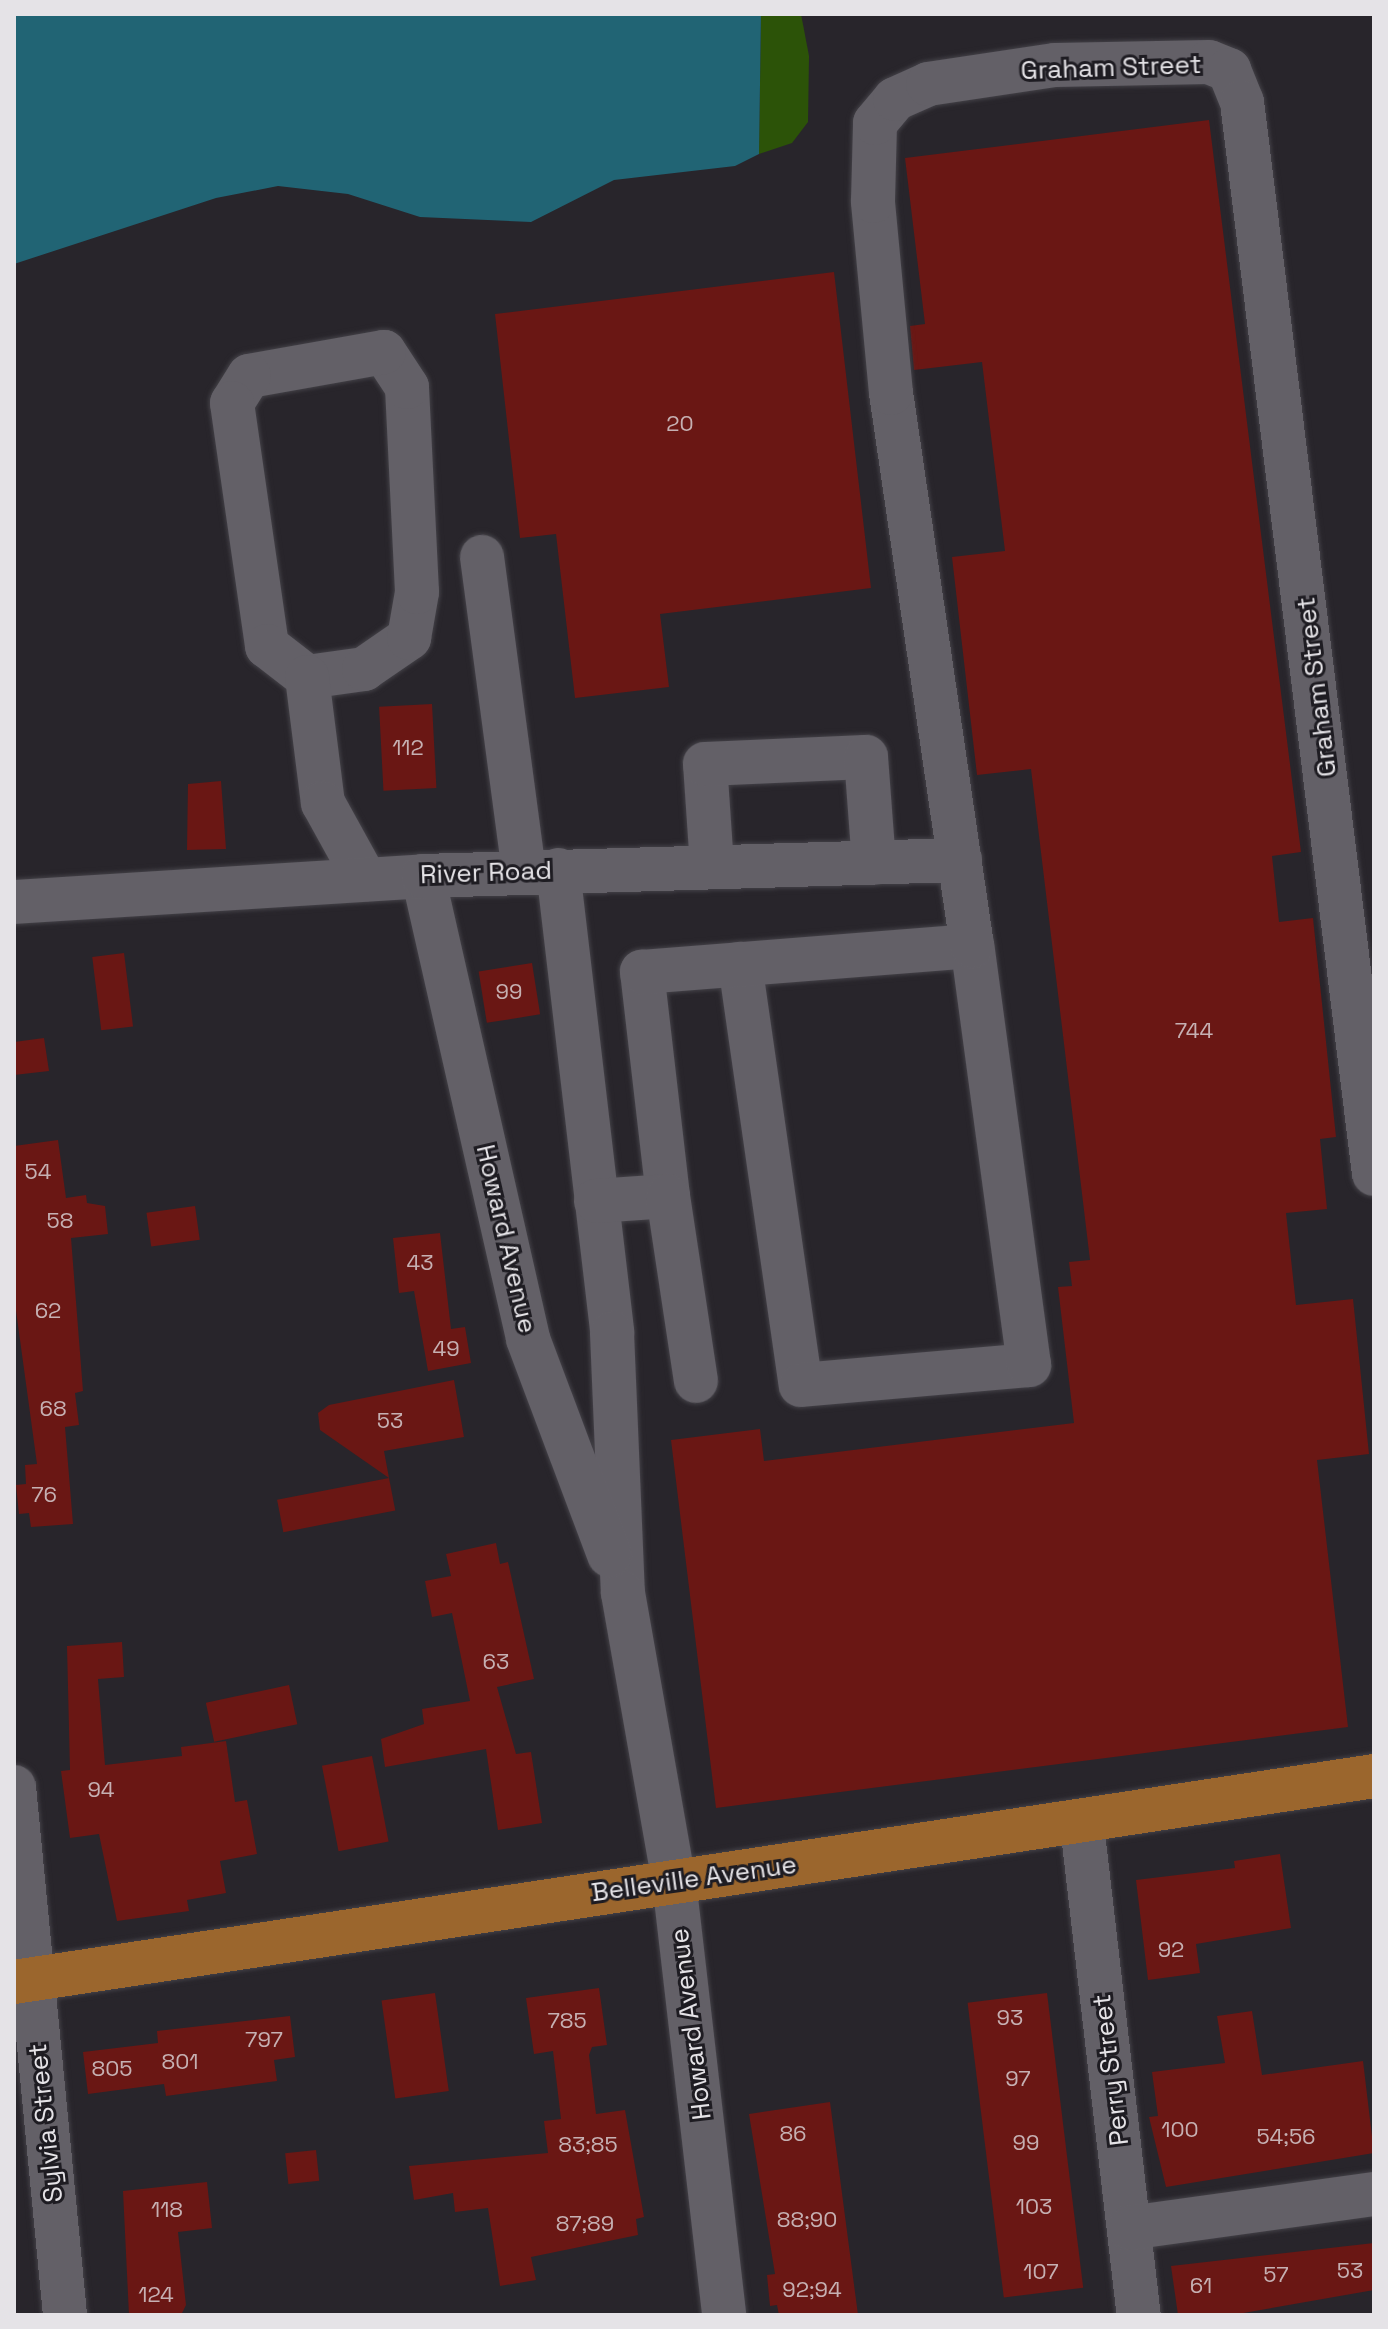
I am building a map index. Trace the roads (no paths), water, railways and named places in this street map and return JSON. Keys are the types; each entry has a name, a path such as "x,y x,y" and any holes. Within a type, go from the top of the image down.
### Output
{"main road":[{"name":"Belleville Avenue","path":"23,1981 674,1881 1082,1825 1374,1776"}],"street":[{"name":"Graham Street","path":"740,964 801,1385 1029,1365 960,860 891,393 873,201 875,123 895,99 928,84 1055,65 1209,62 1229,70 1242,102 1374,1174"},
{"path":"307,677 364,669 409,638 417,592 407,387 384,352 249,376 232,403 267,646 307,677 323,803 365,879"},
{"name":"Howard Avenue","path":"482,557 541,871 596,1201 612,1333 623,1593 674,1881 724,2315"},
{"path":"712,866 705,764 866,757 874,863"},
{"name":"River Road","path":"14,902 423,876 960,860"},
{"name":"Howard Avenue","path":"423,876 528,1339 623,1593"},
{"path":"696,1381 668,1196 642,972 972,946"},
{"path":"596,1201 668,1196"},
{"name":"Sylvia Street","path":"14,1787 23,1981 65,2315"},
{"name":"Perry Street","path":"1082,1825 1139,2315"},
{"path":"1129,2228 1374,2194"}],"water":[{"path":"14,14 761,14 759,154 735,166 614,180 531,222 420,217 348,194 278,186 216,198 14,264"}]}
